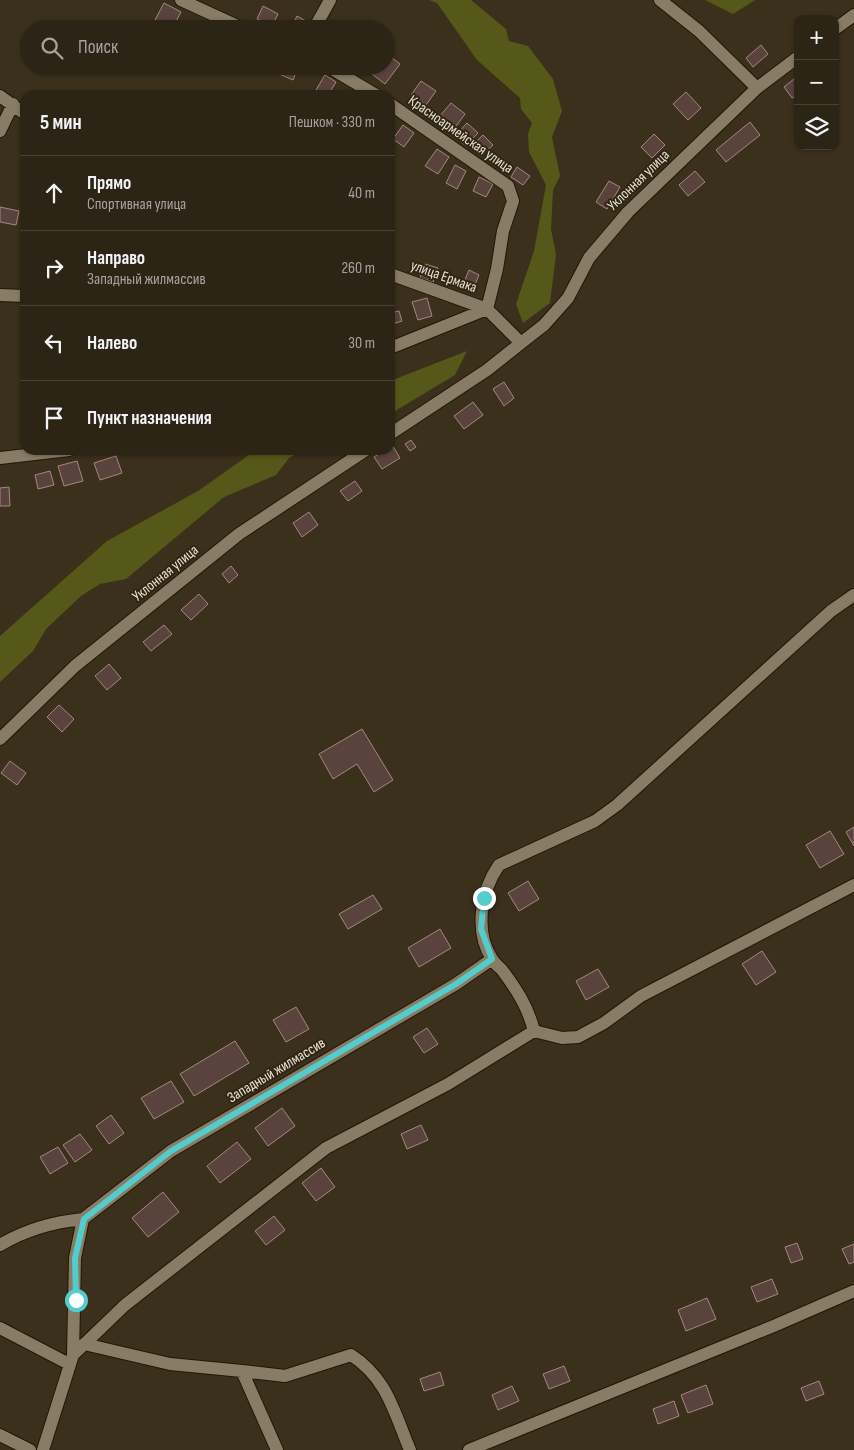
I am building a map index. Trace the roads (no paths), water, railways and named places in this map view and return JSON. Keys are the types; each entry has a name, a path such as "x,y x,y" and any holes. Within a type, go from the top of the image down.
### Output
{"street":[{"path":"181,0 224,20"},
{"path":"319,20 330,0"},
{"path":"660,0 698,32 757,88"},
{"path":"839,26 854,15"},
{"name":"Уклонная улица","path":"395,431 487,370 544,325 568,298 589,258 628,212 757,88 794,60"},
{"path":"342,75 368,90"},
{"path":"0,96 20,110"},
{"path":"0,131 13,104"},
{"name":"Красноармейская улица","path":"395,107 508,186 513,201 503,230 497,270 487,309"},
{"name":"улица Ермака","path":"395,276 487,309"},
{"path":"0,295 20,296"},
{"path":"395,346 487,309 521,342"},
{"path":"0,458 26,455"},
{"name":"Уклонная улица","path":"0,739 74,666 239,534 358,455"},
{"path":"534,1031 528,1009 502,970 492,959 481,929 484,898 489,879 499,865 595,821 617,806 831,612 854,595"},
{"path":"71,1360 84,1344 126,1305 326,1148 448,1084 534,1031 562,1038 578,1037 604,1023 641,996 854,885"},
{"name":"Западный жилмассив","path":"84,1219 171,1151 456,984 492,959"},
{"path":"0,1245 23,1232 58,1222 84,1219 75,1258 71,1360 43,1450"},
{"path":"468,1450 776,1325 854,1291"},
{"path":"0,1328 71,1360"},
{"path":"84,1344 170,1364 285,1376 351,1355 368,1366 383,1386 410,1450"},
{"path":"242,1372 277,1450"},
{"path":"0,1435 30,1450"}]}
